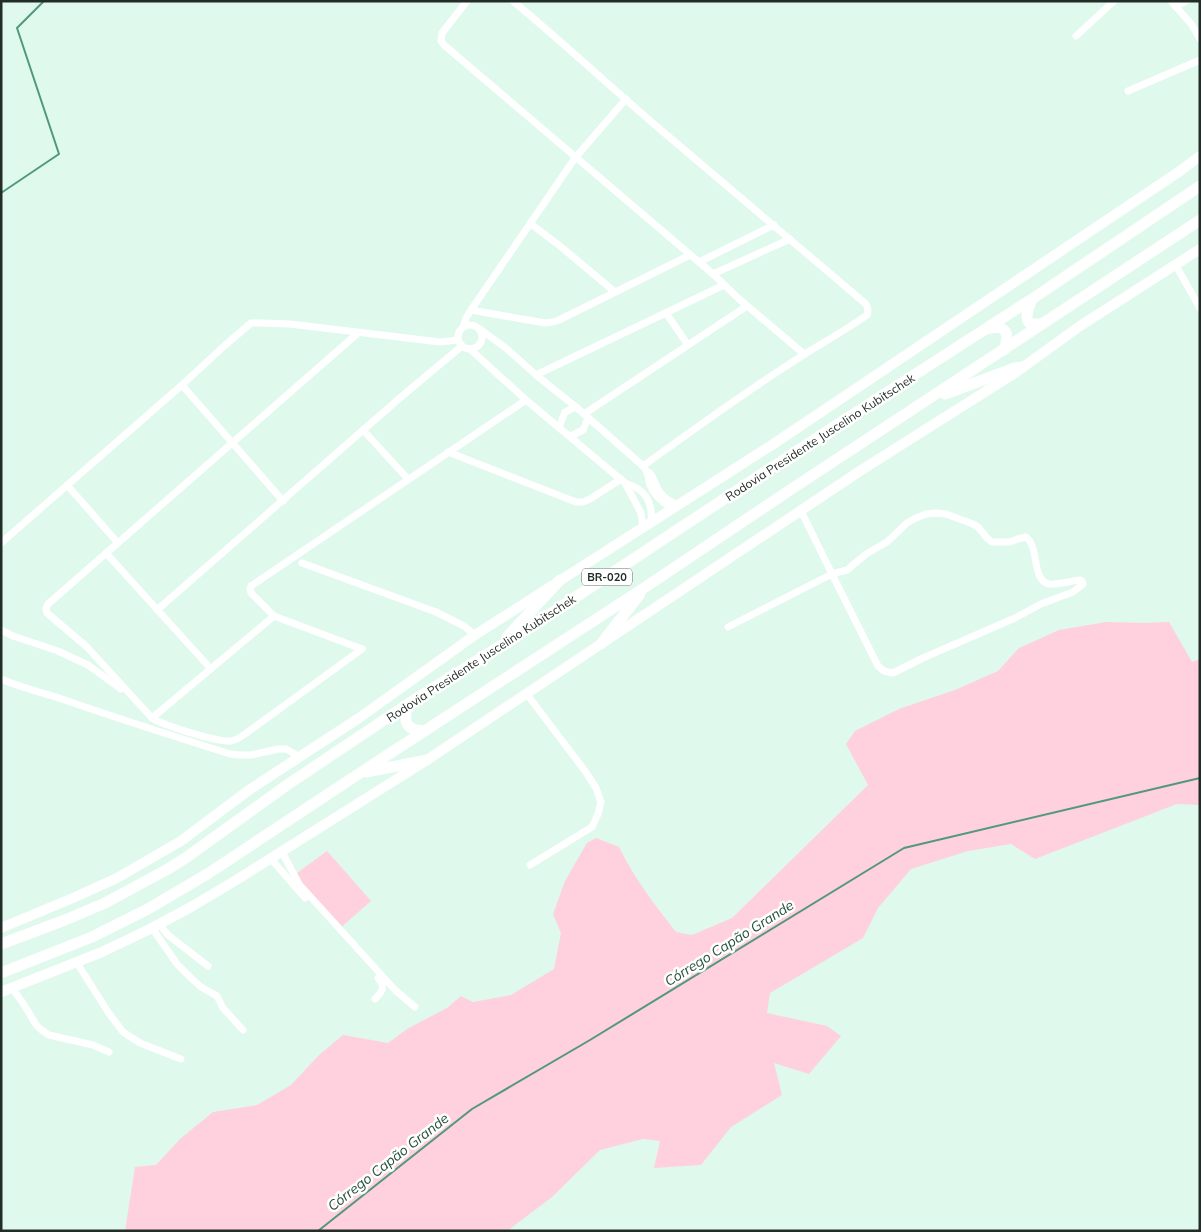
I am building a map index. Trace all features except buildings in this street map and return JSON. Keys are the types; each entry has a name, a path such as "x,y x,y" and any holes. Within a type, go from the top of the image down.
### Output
{"highway":[{"name":"Rodovia Presidente Juscelino Kubitschek","path":"1,944 105,903 187,857 408,704 538,622 818,437 1032,299 1200,186"},
{"name":"BR-020","path":"1,973 92,938 155,906 209,873 1200,220"},
{"path":"1032,299 1026,316 1028,322 1035,325 1045,323"},
{"path":"986,329 995,327 1005,330 1007,339 1004,350"},
{"path":"929,400 1015,368 1023,367"},
{"path":"494,650 560,580"},
{"path":"601,644 647,586"},
{"path":"408,704 405,713 406,723 412,729 425,731"},
{"path":"360,773 427,760"}],"main road":[{"path":"1,928 108,882 181,841 248,790 359,718 475,635 775,443 1200,156"},
{"path":"1,992 77,963 156,926 271,859 427,760 863,469 1023,367 1080,326 1200,248"}],"street":[{"path":"467,1 442,32 440,38 442,43 575,158 714,274 747,306 804,354"},
{"path":"513,1 866,304 868,310 867,316 804,354 711,418 646,468"},
{"path":"1076,36 1114,1"},
{"path":"1186,1 1173,4 1192,25 1200,39"},
{"path":"1128,91 1200,60"},
{"path":"460,343 459,333 471,310 575,158 626,99"},
{"path":"531,224 615,292"},
{"path":"699,262 774,225"},
{"path":"714,274 790,240"},
{"path":"471,310 549,323 559,320 690,255"},
{"path":"1175,264 1200,308"},
{"path":"536,375 724,285"},
{"path":"570,436 583,430 586,416 747,306"},
{"path":"470,349 477,347 482,341 482,333 477,327 471,310"},
{"path":"666,313 688,346"},
{"path":"1,543 247,326 253,323 299,325 460,343 470,349 526,400 623,481 640,490 646,496 651,508 647,524"},
{"path":"463,327 470,324 477,327 507,349 576,407 646,468 660,493 675,506"},
{"path":"358,333 48,604 46,608 47,613 87,647 152,718 161,723 222,740 235,740 260,724 362,649 274,616 251,594 250,587 253,583 282,566 317,540 526,400"},
{"path":"157,610 283,501 460,343"},
{"path":"182,385 283,501"},
{"path":"559,427 562,415 576,407"},
{"path":"363,430 408,479"},
{"path":"448,452 544,490 580,502 590,499 623,481"},
{"path":"646,468 654,492 661,501 675,506"},
{"path":"623,481 647,524"},
{"path":"640,490 650,484"},
{"path":"67,485 118,543"},
{"path":"646,496 654,492"},
{"path":"728,626 832,574 848,570 866,554 887,542 907,523 921,516 936,513 946,514 973,524 992,542 1010,542 1026,537 1034,550 1039,576 1042,581 1051,584 1080,580 1083,583 1074,592 1042,604 893,673 884,671 878,666 852,615 832,574 800,511"},
{"path":"106,553 211,669"},
{"path":"302,563 436,612 464,626 475,635"},
{"path":"152,718 274,616"},
{"path":"1,630 88,665 133,698"},
{"path":"1,679 230,754 251,755 286,749 300,757"},
{"path":"526,693 585,771 596,788 601,802 592,827 530,865"},
{"path":"282,852 299,884 395,990 415,1007"},
{"path":"271,859 352,947 383,984 382,992 375,999"},
{"path":"156,926 208,966"},
{"path":"156,926 177,964 201,987 217,996 223,1008 244,1030"},
{"path":"77,963 111,1017 123,1032 140,1043 181,1058"},
{"path":"12,988 28,1010 34,1024 43,1032 93,1045 109,1052"}],"shaded area":[{"path":"1106,622 1169,622 1192,662 1200,659 1200,805 1177,804 1035,859 1011,844 968,851 911,869 878,908 863,938 770,993 767,1013 827,1026 841,1036 809,1074 774,1063 782,1095 731,1127 701,1165 654,1168 660,1141 643,1139 600,1150 552,1197 509,1231 125,1231 135,1167 156,1165 180,1139 213,1112 257,1105 291,1085 319,1055 343,1035 388,1043 407,1029 447,1008 461,996 473,1002 511,995 554,969 561,933 553,914 565,881 587,843 596,838 619,847 638,880 676,932 692,935 732,918 868,785 846,744 855,731 899,709 955,690 998,671 1019,648 1059,630"},
{"path":"327,851 371,901 339,929 293,876"}],"waterway":[{"path":"1,193 59,154 17,28 44,1"},
{"name":"Córrego Capão Grande","path":"318,1231 472,1109 590,1040 904,848 1200,778"}]}
